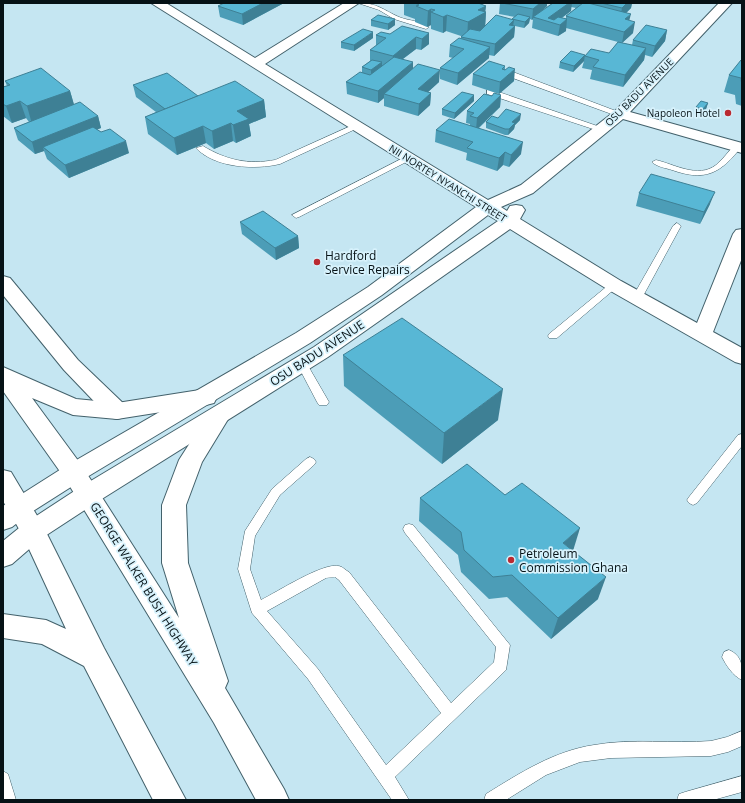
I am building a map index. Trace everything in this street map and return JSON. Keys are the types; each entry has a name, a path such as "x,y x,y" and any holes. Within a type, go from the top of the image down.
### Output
{"main road":[{"name":"NII NORTEY NYANCHI STREET","path":"157,3 614,285 742,357"},
{"path":"255,64 353,3"},
{"name":"OSU BADU AVENUE","path":"3,556 33,530 88,495 375,291 487,207 527,189 620,114 726,3"},
{"path":"620,114 740,147"},
{"name":"OSU BADU AVENUE","path":"12,513 74,473 302,364 510,221 527,189"},
{"path":"702,335 742,234"},
{"path":"3,282 71,365 117,411"},
{"path":"4,377 73,407 117,411 212,406 174,505 176,563 224,713"},
{"name":"GEORGE WALKER BUSH HIGHWAY","path":"4,377 74,473 88,495 224,713 273,800"},
{"path":"3,479 12,513 33,530 94,657 170,800"},
{"path":"3,626 46,632 94,657"}],"lane":[{"path":"361,3 381,9 396,18 426,27"},
{"path":"510,74 620,114"},
{"path":"490,92 602,129"},
{"path":"200,148 212,156 230,164 266,165 277,162 356,127"},
{"path":"656,162 694,173 703,173 717,168 740,147"},
{"path":"296,215 408,159"},
{"path":"637,298 677,226"},
{"path":"553,336 614,285"},
{"path":"302,364 323,402"},
{"path":"693,500 742,438"},
{"path":"310,462 276,492 249,535 244,569 257,609 313,674 401,800"},
{"path":"385,776 501,665 503,645 410,529"},
{"path":"257,609 324,573 337,571 344,576 450,713"},
{"path":"729,657 742,673"},
{"path":"492,800 541,768 566,758 596,752 711,748 736,742 742,738"},
{"path":"3,779 8,800"},
{"path":"685,800 742,784"}],"building":[{"path":"224,3 263,3 242,14 218,6"},
{"path":"415,3 478,3 486,6 478,10 486,12 468,22 447,15 443,17 431,12 435,10 431,9 428,11 416,6 419,5"},
{"path":"502,3 540,3 533,9"},
{"path":"553,3 569,3 548,18 554,20 558,17 567,19 560,25 533,17"},
{"path":"583,3 631,14 625,19 635,22 624,32 566,16"},
{"path":"601,3 627,3 622,8"},
{"path":"518,14 530,17 525,22 512,19"},
{"path":"378,15 395,19 388,24 371,20"},
{"path":"496,15 514,20 509,25 515,26 495,44 461,37 470,29 480,31"},
{"path":"646,25 667,30 655,46 633,40"},
{"path":"402,26 429,33 422,39 416,37 393,56 370,50 386,38 376,35 381,32 390,34"},
{"path":"363,29 373,32 354,45 341,42"},
{"path":"459,38 490,47 458,73 440,68 464,49 450,45"},
{"path":"618,42 646,48 625,75 593,67 599,60 585,56 591,49 609,53"},
{"path":"571,51 585,55 574,66 560,62"},
{"path":"394,57 413,62 378,91 346,82 360,72 370,75"},
{"path":"372,60 382,62 371,70 362,67"},
{"path":"741,60 742,87 741,78 729,75"},
{"path":"489,61 505,66 502,69 505,70 509,67 515,69 500,82 473,74"},
{"path":"418,64 440,70 418,89 431,93 419,104 384,94"},
{"path":"41,68 70,91 27,106 20,101 6,106 3,104 3,87 10,85 5,81"},
{"path":"167,73 198,96 165,109 133,85"},
{"path":"235,81 264,100 237,111 249,119 233,125 231,123 212,131 203,126 174,138 145,117"},
{"path":"462,92 474,95 455,113 442,109"},
{"path":"494,93 501,95 477,118 470,116 474,113 467,111 484,94 492,96"},
{"path":"701,101 708,103 703,109 696,107"},
{"path":"80,102 98,116 32,142 14,128"},
{"path":"506,109 521,114 512,122 515,123 509,129 486,122 492,116 498,118"},
{"path":"449,119 523,142 511,155 505,152 499,158 467,148 473,142 436,130"},
{"path":"93,127 101,132 110,129 126,141 65,165 43,147"},
{"path":"651,174 715,192 704,212 639,193"},
{"path":"263,211 298,236 275,248 240,222"},
{"path":"402,318 503,389 444,433 343,355"},
{"name":"Petroleum Commission Ghana","path":"467,464 505,495 522,483 580,528 563,543 606,577 558,618 512,575 493,577 464,550 461,532 420,498"}],"place":[{"name":"Napoleon Hotel","path":"728,113"},
{"name":"Hardford Service Repairs","path":"317,262"},
{"name":"Petroleum Commission Ghana","path":"511,560"}]}
